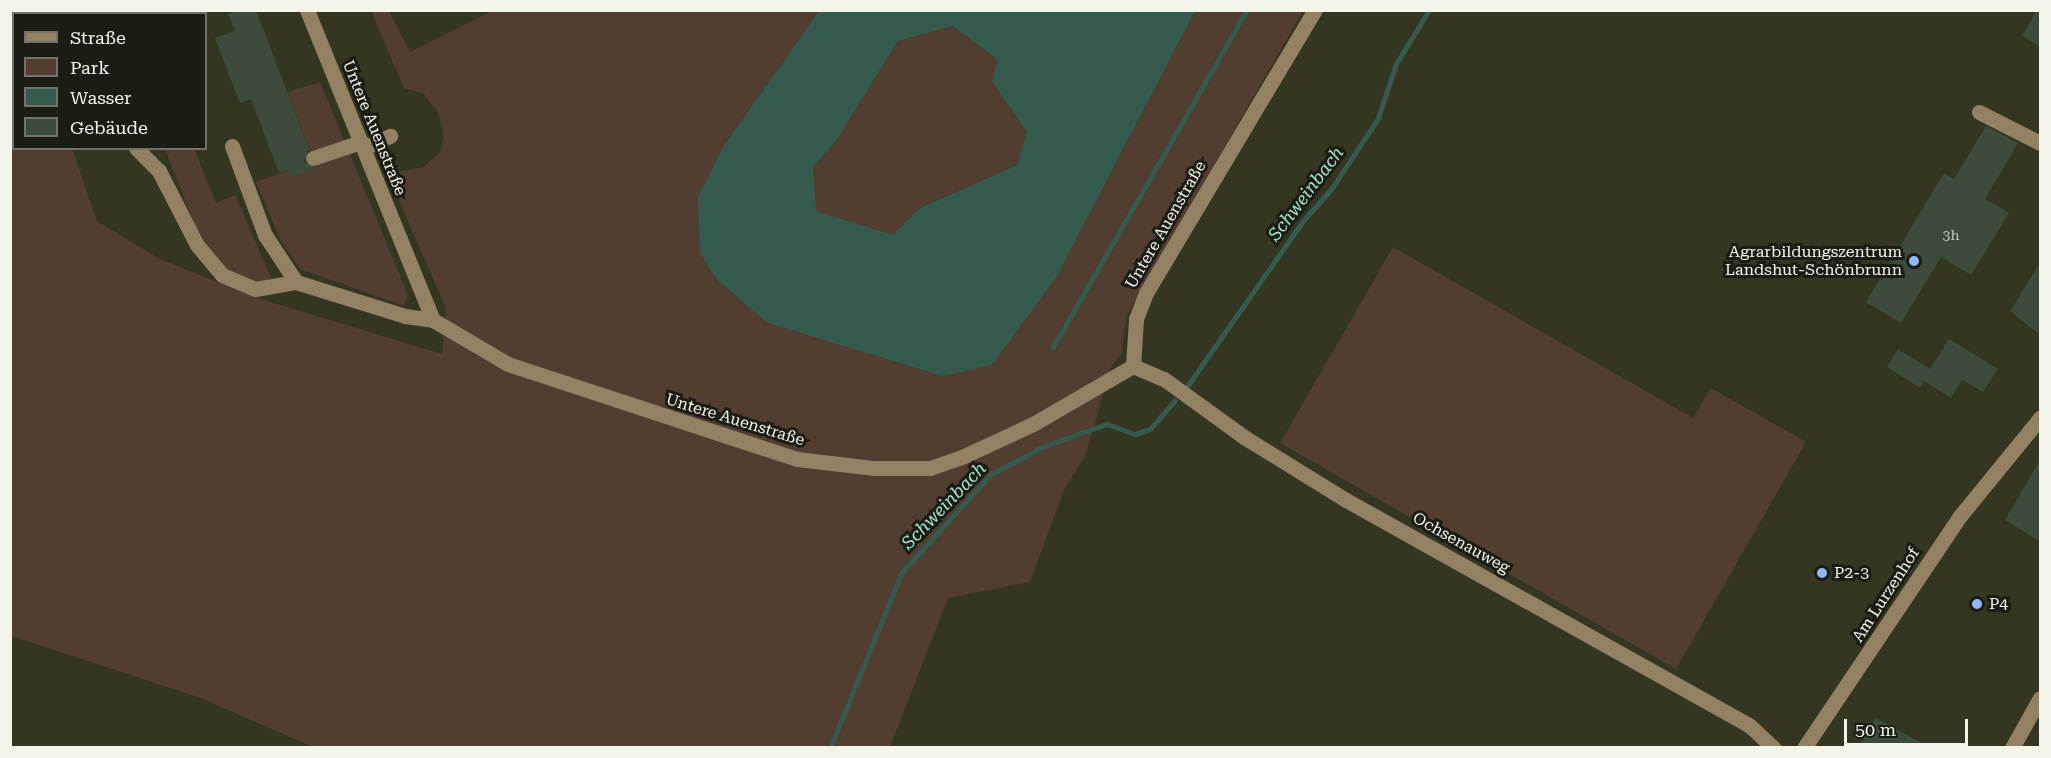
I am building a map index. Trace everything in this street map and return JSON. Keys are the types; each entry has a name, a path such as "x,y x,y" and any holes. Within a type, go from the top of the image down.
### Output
{"street":[{"name":"Untere Auenstraße","path":"307,10 433,320 508,364 786,456 837,466 941,464 1025,428 1133,366 1136,319 1146,293 1315,10"},
{"path":"1979,112 2040,143"},
{"path":"313,158 390,136"},
{"path":"232,146 265,235 296,282"},
{"path":"138,150 159,171 197,245 222,276 255,289 296,282 405,316 433,320"},
{"name":"Ochsenauweg","path":"1133,366 1173,385 1190,399 1346,500 1749,725 1774,747"},
{"name":"Am Lurzenhof","path":"1804,747 1960,516 2040,418"},
{"path":"2012,747 2040,698"}],"green space":[{"path":"11,11 76,11 12,12 12,150 72,150 97,221 158,258 251,296 442,354 446,308 387,173 423,167 440,152 444,137 438,113 424,94 404,88 371,11 389,11 410,52 492,11 819,11 725,144 992,365 1056,278 1195,11 1303,11 1127,315 1121,354 1110,369 1086,454 1064,490 1030,582 948,598 890,747 313,747 198,697 11,636"},
{"path":"953,26 998,60 1012,109 1027,132 1017,165 920,208 893,235 815,211 813,167 836,141 898,41"},
{"path":"320,82 408,295 404,306 300,269 281,241 256,182 289,170 292,177 316,168 288,92"},
{"path":"165,150 194,150 216,203 235,195 272,280 263,285 227,271 213,256 194,223"},
{"path":"1393,247 1693,418 1711,388 1806,442 1676,669 1280,443"}],"water":[{"path":"819,11 1195,11 1056,278 992,365 943,376 768,323 717,280 700,253 698,197 725,144","holes":["953,26 998,60 992,81 1027,132 1017,165 920,208 893,235 816,211 813,167 836,141 898,41"]}],"building":[{"path":"237,10 256,10 309,149 304,162 317,168 292,177 289,170 279,173 251,99 240,103 215,38 235,31 228,14"},
{"path":"2037,10 2040,10 2040,47 2022,36"},
{"path":"1986,126 2018,143 1985,199 2009,213 1971,275 1941,257 1901,323 1866,302 1944,173 1954,179"},
{"path":"2040,263 2040,335 2010,311"},
{"path":"1949,339 1998,369 1983,392 1962,380 1951,398 1924,381 1920,388 1887,367 1898,349 1930,369"},
{"path":"2040,460 2040,541 2005,520"},
{"path":"1876,718 1929,747 1859,747"}],"waterway":[{"name":"Schweinbach","path":"1053,347 1247,10"},
{"name":"Schweinbach","path":"1188,385 1302,222 1332,188 1378,118 1396,64 1429,10"},
{"name":"Schweinbach","path":"830,748 902,572 990,475 1042,447 1107,424 1135,434 1150,429 1175,400"}],"place":[{"name":"Agrarbildungszentrum Landshut-Schönbrunn","path":"1914,261"},
{"name":"P2-3","path":"1822,573"},
{"name":"P4","path":"1977,604"}]}
